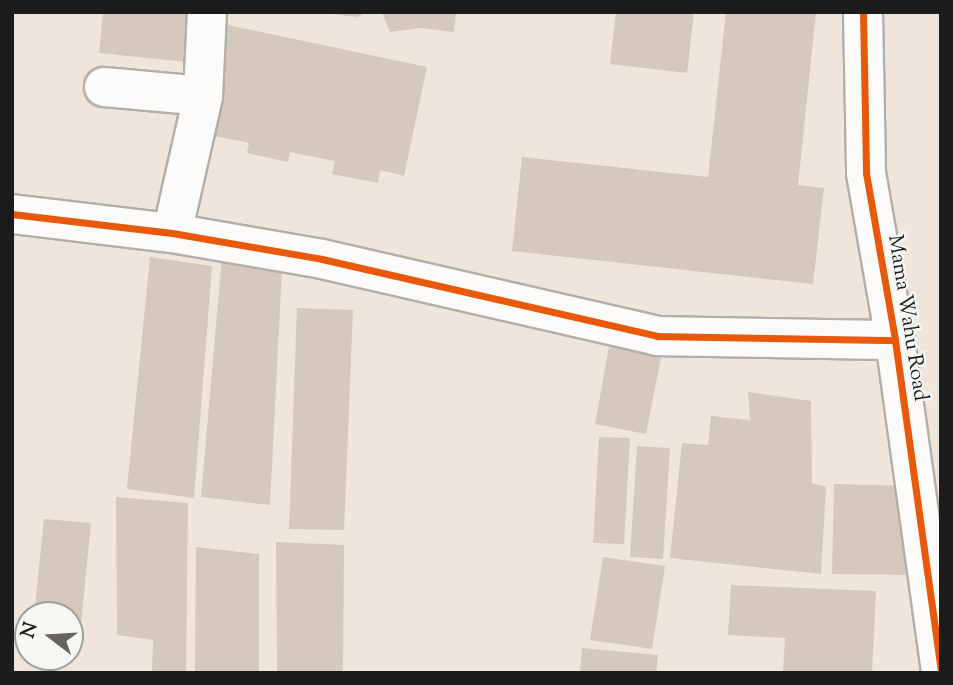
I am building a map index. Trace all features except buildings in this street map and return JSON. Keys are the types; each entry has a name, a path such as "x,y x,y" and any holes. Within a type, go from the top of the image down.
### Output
{"street":[{"path":"172,233 203,96 207,12"},
{"name":"Mama Wahu Road","path":"863,12 866,173 895,340 941,670"},
{"path":"104,87 203,96"},
{"path":"12,214 172,233 323,258 657,336 895,340"}],"cycle path":[{"path":"863,12 866,173 895,340 941,670"},
{"path":"12,214 172,233 322,259 657,336 895,340"}]}
